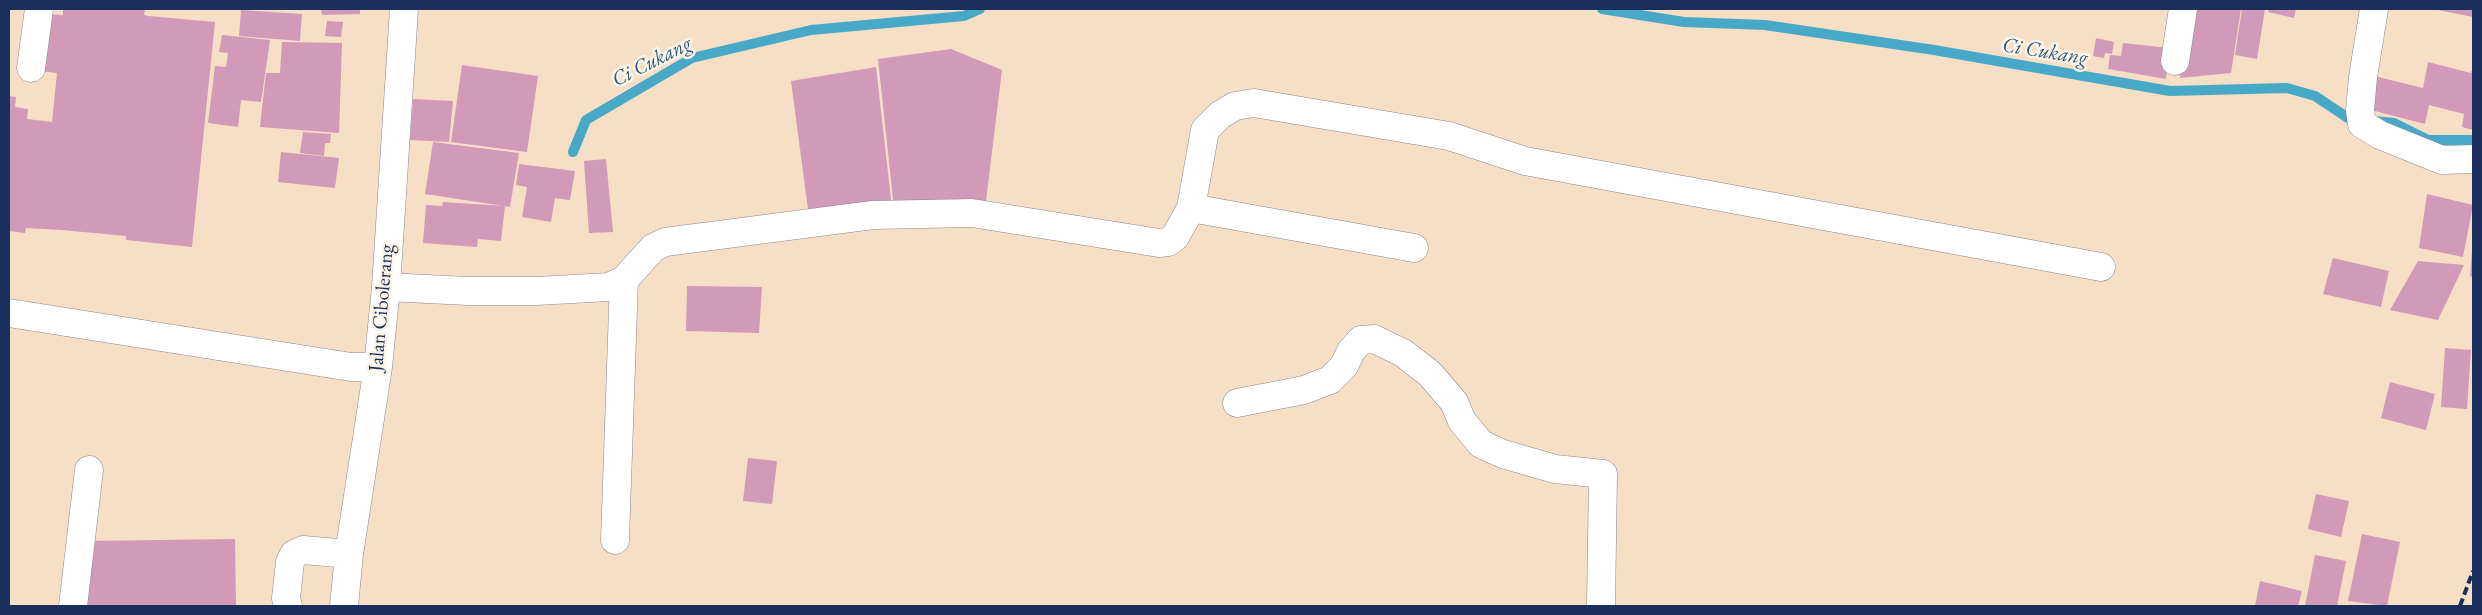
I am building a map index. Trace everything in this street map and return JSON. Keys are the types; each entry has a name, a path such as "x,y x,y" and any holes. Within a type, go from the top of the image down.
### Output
{"street":[{"path":"31,68 39,9"},
{"name":"Jalan Cibolerang","path":"344,606 349,554 378,367 386,287 404,9"},
{"path":"2175,60 2183,9"},
{"path":"2374,9 2363,77 2361,117 2380,135 2442,160 2473,159"},
{"path":"386,287 536,292 608,287 624,280 653,248 665,242 873,215 972,213 1159,244 1175,237 1191,208 1205,130 1220,115 1235,106 1254,104 1449,136 1525,161 2101,267"},
{"path":"1191,208 1414,248"},
{"path":"615,540 624,280"},
{"path":"9,313 350,367 378,367"},
{"path":"1236,403 1304,390 1330,380 1344,366 1351,351 1361,340 1374,339 1403,353 1430,374 1454,402 1462,421 1481,444 1503,454 1555,469 1604,474 1601,606"},
{"path":"72,606 89,470"},
{"path":"288,606 286,598 290,562 294,554 303,550 349,554"}],"building":[{"path":"63,9 145,9 144,15 148,16 215,22 192,247 126,240 126,236 62,230 26,228 25,233 9,231 9,96 16,97 15,107 28,109 27,119 52,122 57,73 39,71 45,14 63,15"},
{"path":"321,9 360,9 360,14 322,15"},
{"path":"2191,9 2241,9 2231,73 2180,78"},
{"path":"2242,9 2265,9 2257,59 2235,55"},
{"path":"2269,9 2296,9 2294,18 2268,12"},
{"path":"2473,9 2473,17 2438,10"},
{"path":"241,10 302,14 300,41 239,36"},
{"path":"327,21 343,22 341,37 325,36"},
{"path":"222,35 270,40 261,102 241,100 238,127 208,123 215,66 226,67 228,53 219,52"},
{"path":"2096,38 2114,42 2112,54 2105,53 2104,58 2093,56"},
{"path":"282,42 342,43 339,133 260,127 266,73 280,73"},
{"path":"2123,43 2169,48 2166,79 2108,69 2110,55 2121,56"},
{"path":"951,49 1002,70 986,201 894,208 878,59"},
{"path":"2428,62 2471,73 2473,66 2473,130 2462,127 2464,114 2429,105 2425,124 2367,109 2374,76 2423,88"},
{"path":"462,65 538,76 527,152 451,142"},
{"path":"876,67 892,208 809,217 791,81"},
{"path":"413,99 453,101 449,142 410,140"},
{"path":"303,132 331,134 330,143 325,143 324,156 300,153"},
{"path":"433,142 519,153 510,207 425,194"},
{"path":"281,152 339,158 335,188 278,182"},
{"path":"606,159 613,232 589,233 584,161"},
{"path":"519,164 575,171 570,200 555,198 551,222 522,217 527,187 516,185"},
{"path":"2427,194 2473,205 2463,257 2419,248"},
{"path":"443,202 505,206 501,241 478,239 477,247 423,243 426,205 442,206"},
{"path":"2473,251 2473,277 2470,276"},
{"path":"2333,258 2389,271 2381,307 2323,294"},
{"path":"2418,261 2464,265 2438,320 2390,310"},
{"path":"687,286 762,287 759,333 686,331"},
{"path":"2445,348 2471,350 2467,409 2441,407"},
{"path":"2390,382 2435,394 2426,430 2381,418"},
{"path":"748,458 777,461 772,504 743,501"},
{"path":"2316,494 2349,501 2341,537 2308,529"},
{"path":"2362,534 2400,542 2387,606 2348,601"},
{"path":"235,539 236,606 82,606 82,541"},
{"path":"2315,555 2346,561 2337,606 2305,606"},
{"path":"2260,581 2302,591 2298,606 2255,606"}],"waterway":[{"name":"Ci Cukang","path":"573,152 586,120 692,58 811,30 964,16 980,9"},
{"name":"Ci Cukang","path":"1602,9 1684,22 1765,25 1934,50 2170,91 2287,88 2315,96 2348,118 2359,119"},
{"name":"Ci Cukang","path":"2374,121 2394,123 2428,140 2473,140"}],"railway":[{"path":"2460,606 2473,571"}]}
